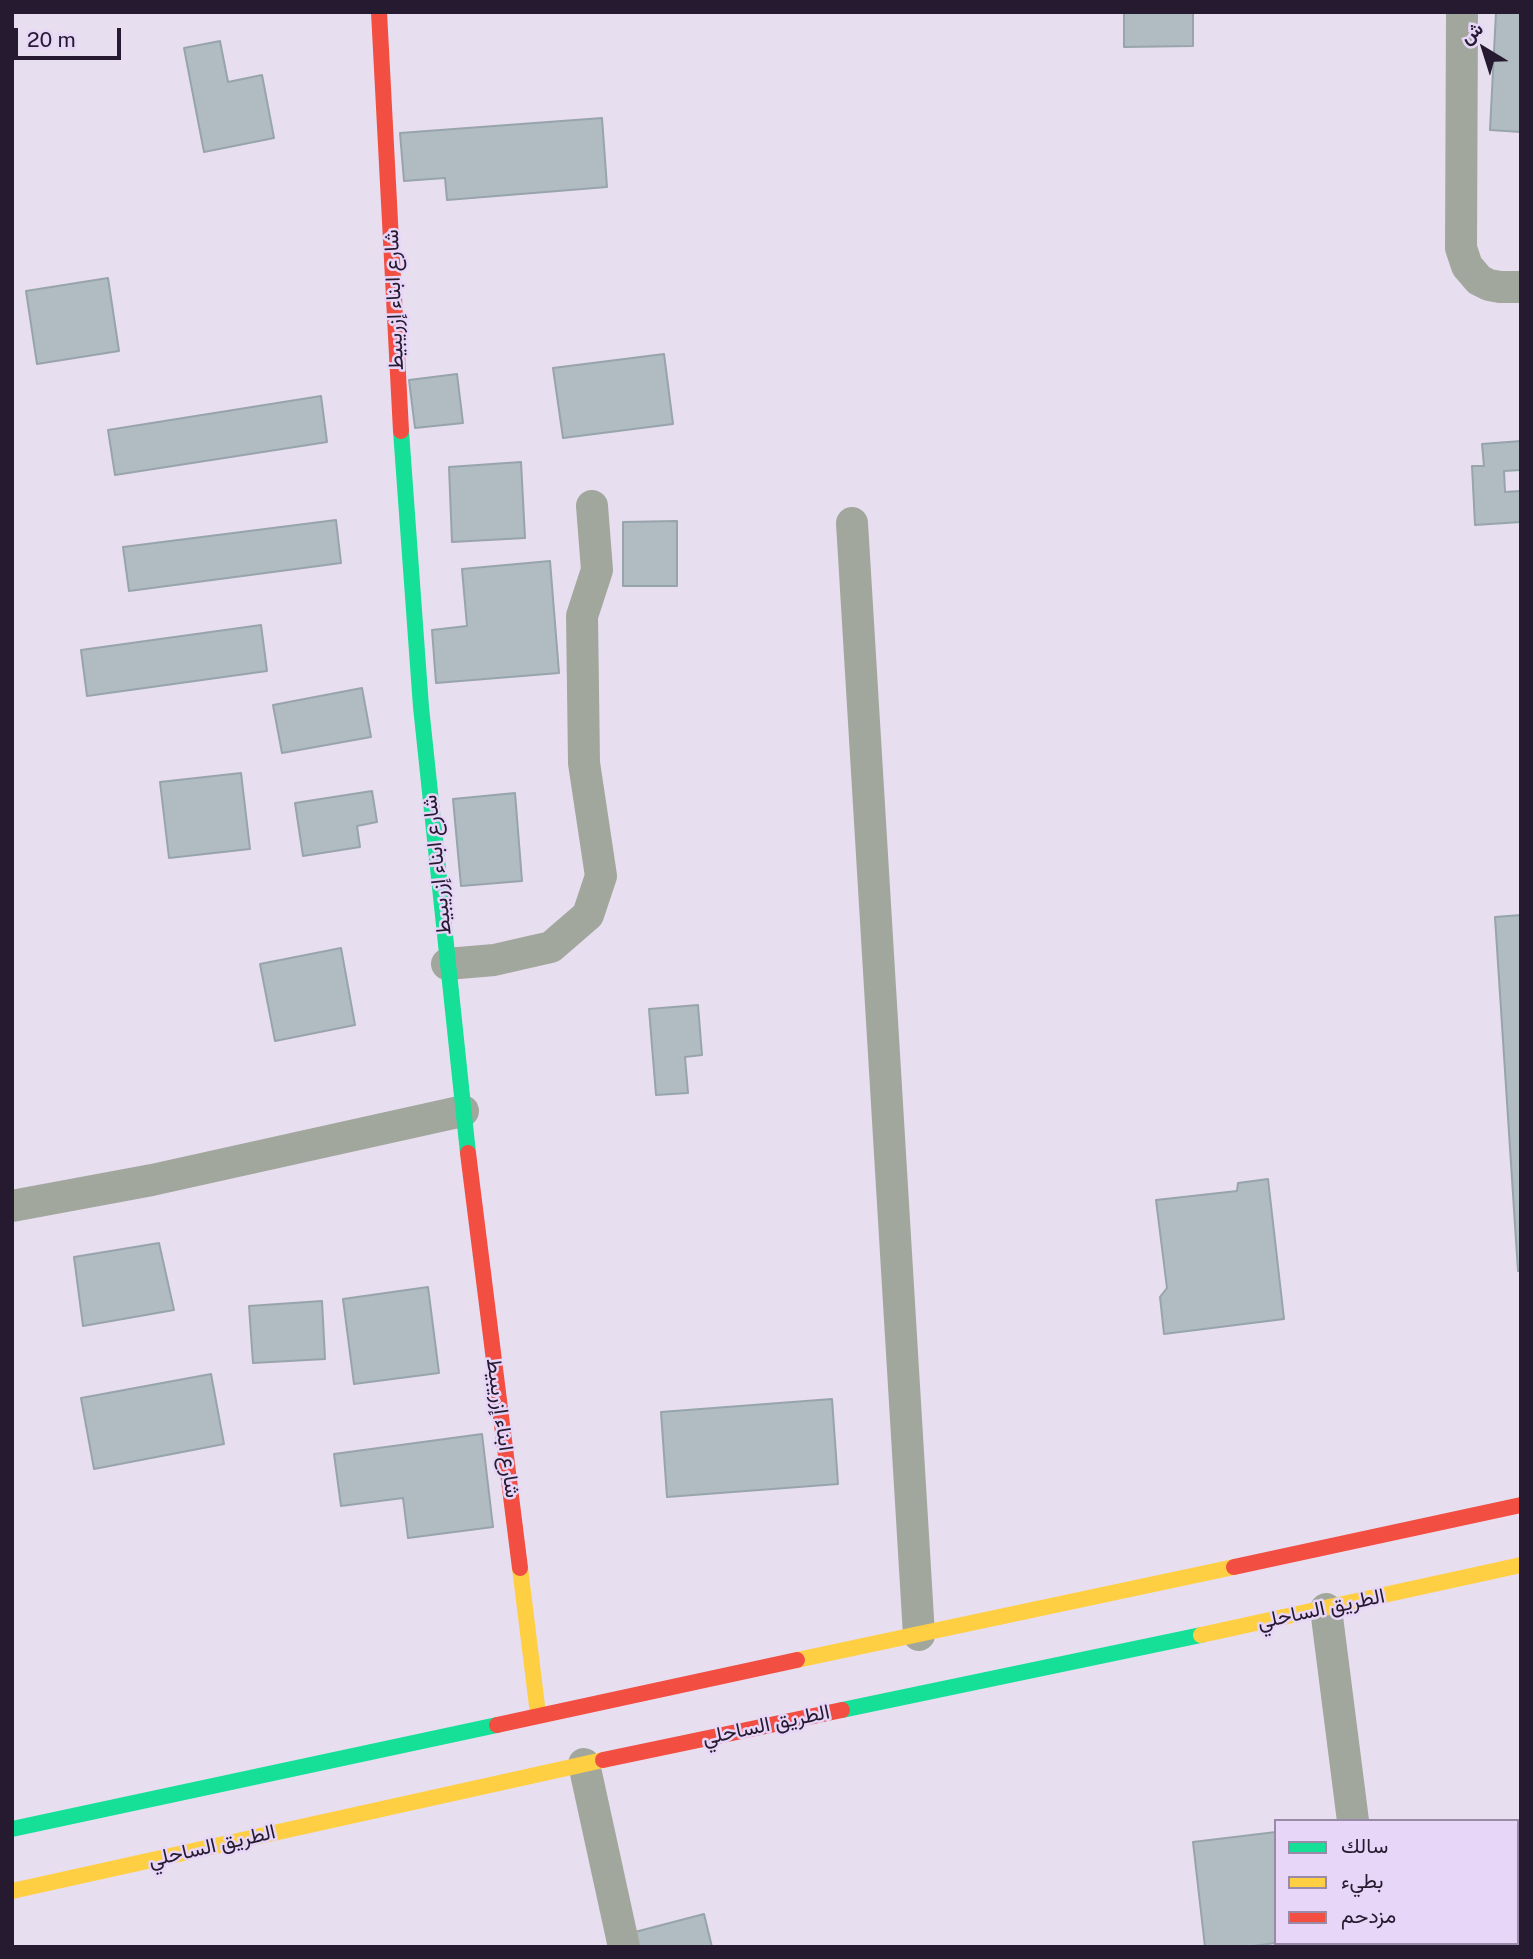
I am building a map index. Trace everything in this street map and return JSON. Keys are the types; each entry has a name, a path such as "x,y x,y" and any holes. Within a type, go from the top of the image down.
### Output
{"main road":[{"name":"شارع ابناء إزريبيط","path":"379,12 398,392 421,707 463,1111 538,1714"},
{"path":"12,1829 1521,1505"},
{"name":"الطريق الساحلي","path":"12,1891 584,1763 1325,1609 1521,1565"}],"street":[{"path":"1462,12 1461,248 1467,266 1479,280 1500,287 1521,287"},
{"path":"447,964 494,960 551,947 587,915 601,876 584,762 582,617 597,570 592,506"},
{"path":"852,523 919,1635"},
{"path":"12,1206 152,1180 463,1111"},
{"path":"1325,1609 1353,1819"},
{"path":"584,1763 624,1947"}],"building":[{"path":"1124,12 1193,12 1193,46 1124,47"},
{"path":"1496,12 1521,12 1521,132 1490,130"},
{"path":"220,41 228,82 262,75 274,138 204,152 184,48"},
{"path":"602,118 607,187 447,200 445,178 404,181 400,133"},
{"path":"108,278 119,351 37,364 26,291"},
{"path":"664,354 673,424 563,438 553,368"},
{"path":"457,374 463,423 415,428 409,380"},
{"path":"321,396 327,442 115,475 108,430"},
{"path":"1521,441 1521,470 1504,471 1505,492 1521,491 1521,522 1475,525 1472,466 1484,466 1482,444"},
{"path":"521,462 525,538 452,542 449,467"},
{"path":"336,520 341,563 129,591 123,547"},
{"path":"677,521 677,586 623,586 623,522"},
{"path":"550,561 559,673 436,683 432,630 467,626 462,569"},
{"path":"261,625 267,671 87,696 81,650"},
{"path":"362,688 371,737 282,753 273,705"},
{"path":"241,773 250,849 169,858 160,782"},
{"path":"372,791 377,822 357,826 360,847 303,856 295,803"},
{"path":"515,793 522,881 461,886 453,799"},
{"path":"1521,915 1521,1271 1518,1271 1495,917"},
{"path":"341,948 355,1025 275,1041 260,964"},
{"path":"698,1005 702,1055 685,1057 688,1093 656,1095 649,1009"},
{"path":"1268,1179 1284,1319 1164,1334 1160,1297 1167,1288 1156,1200 1237,1191 1238,1183"},
{"path":"159,1243 174,1310 83,1326 74,1257"},
{"path":"428,1287 439,1373 354,1384 343,1299"},
{"path":"322,1301 325,1359 253,1363 249,1306"},
{"path":"211,1374 224,1444 94,1469 81,1398"},
{"path":"832,1399 838,1484 667,1497 661,1412"},
{"path":"482,1434 493,1527 408,1538 403,1498 341,1506 334,1454"},
{"path":"1274,1832 1274,1943 1245,1947 1205,1947 1193,1842"},
{"path":"704,1914 712,1947 638,1947 635,1932"}],"traffic: fast":[{"path":"401,431 421,707 468,1153"},
{"path":"842,1710 1201,1635"},
{"path":"12,1829 497,1725"}],"traffic: slow":[{"path":"1201,1635 1521,1565"},
{"path":"797,1660 1234,1567"},
{"path":"520,1568 538,1714"},
{"path":"12,1891 603,1760"}],"traffic: jam":[{"path":"379,12 401,431"},
{"path":"468,1153 520,1568"},
{"path":"1234,1567 1521,1505"},
{"path":"497,1725 797,1660"},
{"path":"603,1760 842,1710"}]}
